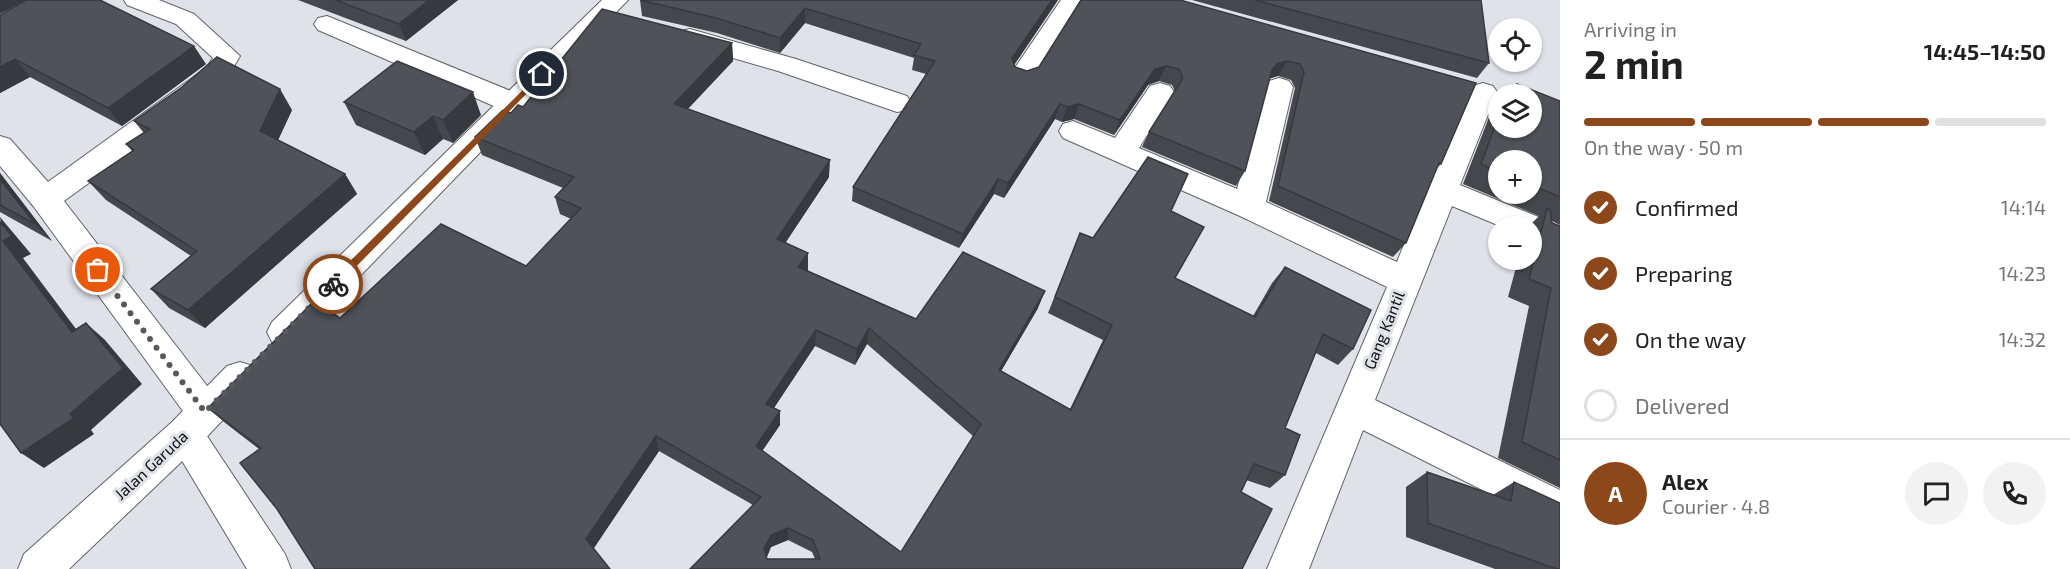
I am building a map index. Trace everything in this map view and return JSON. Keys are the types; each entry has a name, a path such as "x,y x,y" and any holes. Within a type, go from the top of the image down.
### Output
{"street":[{"path":"45,199 185,99 216,74 226,56 185,19 136,0"},
{"path":"1023,75 1073,0"},
{"name":"Jalan Garuda","path":"39,569 195,423 513,103 615,13"},
{"path":"327,24 513,103"},
{"path":"665,31 787,65 897,103"},
{"path":"1251,208 1251,194 1279,87"},
{"name":"Gang Kantil","path":"1288,569 1481,91"},
{"path":"1121,152 1160,92"},
{"path":"1073,131 1251,208 1404,280"},
{"path":"0,146 45,199 195,423 270,569"},
{"path":"1441,189 1505,216"},
{"path":"1542,232 1560,239"},
{"path":"1353,407 1560,510"}],"building":[{"path":"26,0 100,0 194,46 108,108 15,59 0,67 0,15"},
{"path":"335,0 429,0 399,24"},
{"path":"640,0 1052,0 1012,58 1015,67 1027,71 1039,67 1081,0 1180,0 1476,83 1441,164 1439,163 1406,243 1278,186 1304,72 1300,64 1287,61 1277,64 1272,70 1245,171 1149,132 1183,78 1179,69 1166,66 1155,69 1120,120 1079,104 1067,107 1060,104 1008,183 998,179 963,234 853,187 935,61 914,55 921,44 805,8 780,38 716,18"},
{"path":"1255,0 1481,0 1488,63"},
{"path":"602,9 732,43 674,104 830,160 777,239 808,253 798,267 916,319 963,252 1045,291 999,370 1071,410 1112,325 1055,297 1080,233 1093,238 1148,157 1188,174 1171,211 1204,227 1175,278 1255,317 1285,267 1371,310 1353,349 1323,334 1285,428 1300,435 1285,475 1254,464 1241,492 1272,509 1242,569 690,569 761,497 656,436 586,539 610,569 315,569 277,509 240,463 261,448 208,408 315,300 340,318 441,224 526,266 581,208 555,197 574,177 475,137 503,110 511,113 518,105 523,107","holes":["869,328 981,424 901,552 756,446 780,411 766,404 816,330 857,349","788,528 813,540 820,559 767,559 764,549 771,535"]},
{"path":"217,57 280,89 260,131 345,174 188,310 151,289 197,251 88,181 134,150 126,144 150,129 134,121 182,87"},
{"path":"397,61 473,92 443,120 433,116 414,132 344,102"},
{"path":"1542,94 1560,101 1560,197 1542,189 1542,150 1488,150 1488,167 1481,164 1491,138 1542,138"},
{"path":"0,179 35,224 0,205"},
{"path":"1547,209 1550,209 1552,223 1560,226 1560,460 1522,442 1551,288 1529,279 1531,270 1542,270 1542,228"},
{"path":"0,222 12,236 3,241 72,332 86,323 123,368 70,414 74,418 21,453 0,424"},
{"path":"1427,472 1511,501 1514,482 1560,503 1560,569 1428,523"}],"way so far":[{"path":"98,270 205,412 333,284"}],"route":[{"path":"333,284 542,74"}]}
